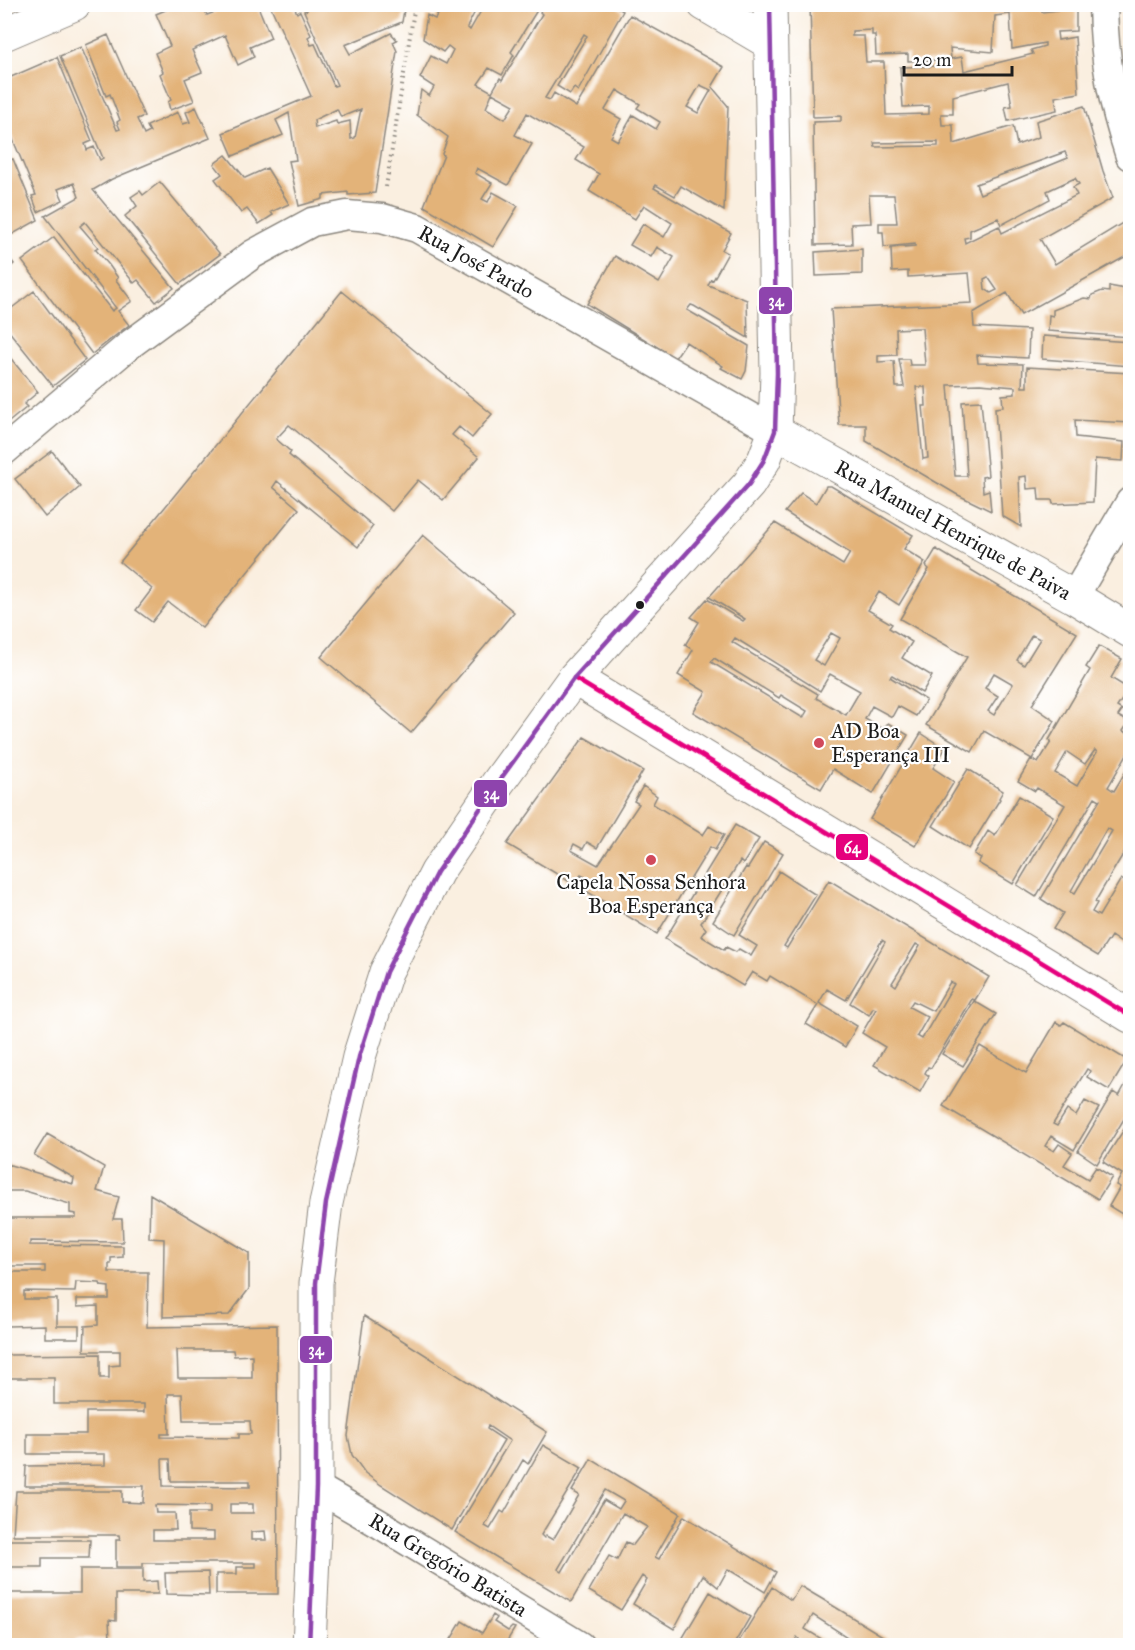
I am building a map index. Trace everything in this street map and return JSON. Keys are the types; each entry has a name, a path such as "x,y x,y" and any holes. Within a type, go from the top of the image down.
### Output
{"main road":[{"path":"4,34 74,4"},
{"path":"704,4 770,43"},
{"path":"309,1646 316,1487 316,1283 326,1203 359,1057 386,972 437,872 497,784 574,678 748,484 764,460 775,431 777,373 770,4"},
{"name":"Rua Manuel Henrique de Paiva","path":"775,431 1131,631"},
{"path":"574,678 1131,1016"}],"street":[{"path":"1103,4 1104,47 1110,88 1131,156"},
{"name":"Rua José Pardo","path":"4,451 132,342 253,254 312,222 347,215 382,218 417,228 775,431"},
{"path":"1074,597 1131,502"},
{"name":"Rua Gregório Batista","path":"316,1487 378,1522 580,1646"}],"path":[{"path":"382,218 416,4"}],"building":[{"path":"180,4 202,4 207,15 215,12 213,4 257,4 271,38 250,47 254,57 238,65 225,35 192,50 202,72 185,79 194,101 170,110 168,102 171,100 160,74 163,72 155,53 170,46 156,14"},
{"path":"304,4 405,4 402,22 345,45 350,54 391,33 397,40 393,42 397,51 375,193 348,195 348,192 323,195 323,199 299,206 289,161 296,160 289,113 276,120 283,135 233,156 223,133 311,96 270,5 293,5 297,13 300,11 311,35 308,37 311,45 315,44 334,86 337,85 304,11 307,10","holes":["337,109 341,117 361,109 355,138 351,139 350,121 337,124 336,121 315,128 314,120"]},
{"path":"436,4 479,4 467,27 470,30 485,4 541,4 511,52 514,55 502,75 489,68 478,84 492,92 500,78 502,80 542,14 540,12 544,4 612,4 623,11 578,91 574,88 570,94 557,86 587,36 584,34 545,98 550,100 554,93 576,107 630,15 724,67 712,87 728,106 724,211 681,186 675,196 656,185 654,188 731,233 722,250 728,253 708,285 747,300 748,338 694,306 691,305 687,310 749,346 746,371 742,379 721,368 723,366 686,342 675,358 587,304 615,256 659,283 674,257 657,247 651,257 630,245 643,224 664,237 672,223 644,205 635,219 589,191 599,174 576,160 584,147 527,113 515,135 532,144 508,185 477,168 475,173 492,183 482,199 488,202 493,192 518,206 493,247 424,206 444,155 442,154 448,137 417,115 421,90 429,96 434,87 420,78 431,56 446,64 453,50 448,46 443,52 423,39 427,15 435,19 442,8","holes":["700,85 711,90 698,113 687,107","617,90 640,104 637,108 660,122 656,129 633,115 618,141 611,137 621,119 605,110","492,93 514,105 505,119 486,108"]},
{"path":"810,4 906,4 907,8 949,7 949,4 1041,4 1042,12 1076,8 1076,31 1057,32 1058,40 1075,37 1079,93 1055,97 1057,110 1008,121 1005,107 1012,106 1008,82 953,96 953,114 941,114 942,125 953,125 954,144 1013,126 1017,145 1039,137 1036,121 1084,106 1113,198 1040,239 1055,264 1124,222 1130,237 1130,254 1021,315 1007,293 973,313 974,327 1029,330 1028,358 977,355 978,363 1023,364 1022,387 1027,387 1027,367 1130,373 1130,423 1075,420 1076,437 1124,442 1123,461 1095,459 1093,502 1053,504 1052,500 1039,500 1038,488 1027,489 1026,476 1019,477 1021,527 1002,516 995,408 1003,407 1002,395 1015,394 1015,387 980,384 948,385 955,476 967,476 962,402 981,401 988,476 982,477 983,492 989,490 991,511 956,494 866,441 866,425 839,425 831,309 972,303 969,273 908,277 908,271 892,272 891,248 915,246 915,244 884,247 883,232 879,232 879,223 897,223 894,195 869,195 871,223 851,224 852,244 815,245 813,122 841,121 841,116 813,117","holes":["1010,14 1012,49 1045,43 1045,46 1031,50 1033,54 964,71 962,57 951,59 950,48 993,52 995,16","872,30 872,35 875,35 876,55 908,54 908,61 944,60 944,66 900,67 903,107 929,106 929,114 886,115 884,62 866,62 864,36 852,36 852,31","938,142 938,146 875,147 874,143","1065,152 1068,158 980,194 976,184","1075,178 1079,184 1073,187 1077,195 1002,233 999,226 965,243 964,238 970,237 970,230 998,218 1001,225 1050,199 1047,191","988,277 997,290 991,293 985,289 984,279","922,328 925,365 910,365 909,359 899,359 904,387 896,387 894,361 878,362 878,356 897,355 896,329","916,387 925,387 926,406 923,406 928,458 923,459"]},
{"path":"108,35 144,116 137,119 144,135 150,132 147,126 178,112 183,124 190,122 186,112 196,107 210,138 112,179 93,190 174,288 156,302 138,280 134,283 85,222 80,226 98,247 95,249 109,265 118,278 116,280 132,301 118,311 129,325 92,354 22,261 54,237 112,311 116,308 45,216 79,197 74,183 58,189 63,200 38,212 32,196 36,195 4,118 4,80 57,57 92,141 85,144 87,150 94,147 100,160 103,158 60,56 81,47 117,130 120,129 117,122 120,120 110,94 106,96 86,45"},
{"path":"4,144 10,160 13,159 38,220 4,239"},
{"path":"226,155 245,178 267,168 289,204 271,212 273,215 259,224 247,209 241,213 215,179 222,174 214,164"},
{"path":"160,182 220,254 180,284 125,216 137,206 131,197 140,191 143,195"},
{"path":"862,249 862,274 816,276 815,252"},
{"path":"4,251 14,264 4,273"},
{"path":"1109,286 1125,289 1130,299 1130,337 1048,331 1049,315 1053,316 1053,310 1084,298 1091,299 1092,295 1102,291 1109,292"},
{"path":"34,291 85,360 53,386 8,330 4,333 4,314"},
{"path":"342,291 492,414 472,438 459,427 452,435 479,457 443,500 418,480 392,511 289,425 276,439 291,452 289,455 373,526 358,547 277,481 273,487 299,509 202,628 168,602 152,622 136,610 152,589 120,562"},
{"path":"1043,336 1130,342 1130,366 1042,359"},
{"path":"4,350 38,392 24,404 27,407 4,426"},
{"path":"52,451 80,487 45,517 15,479"},
{"path":"826,486 831,486 913,535 904,549 925,562 899,605 879,592 868,610 892,624 889,628 912,642 902,658 932,676 922,693 892,675 890,677 926,700 916,716 898,706 892,717 872,706 865,719 883,729 888,723 908,735 873,794 833,769 821,789 693,712 706,692 678,675 693,650 685,645 699,622 691,617 707,599 743,621 745,619 709,597 775,523 843,565 850,553 785,512 801,493 816,503","holes":["831,633 840,638 824,666 814,660","735,638 820,691 830,674 860,691 846,715 816,698 818,694 732,642","714,658 779,698 781,695 807,711 803,718 711,662"]},
{"path":"423,535 514,612 411,733 321,657"},
{"path":"936,549 1077,633 1032,705 1055,721 1032,759 984,731 972,752 926,725 967,657 900,619 929,569 926,566","holes":["1032,635 1040,639 1024,665 1017,660","994,673 1013,684 994,715 988,711 998,696 985,688"]},
{"path":"1099,646 1122,659 1111,678 1129,689 1117,707 1122,710 1118,716 1129,722 1123,731 1130,735 1130,749 1108,787 1114,791 1130,764 1130,848 1128,846 1113,871 1095,902 1097,903 1092,912 1099,916 1121,879 1130,885 1130,949 1111,936 1098,956 1053,929 1063,913 1041,899 1100,800 1095,797 1036,897 1017,885 1065,805 1037,788 1035,791 1018,781 1031,759 1038,763 1051,742 1049,740 1090,670 1086,667","holes":["1095,750 1097,752 1077,786 1055,773 1067,752 1085,764","1107,828 1112,831 1075,893 1071,891"]},
{"path":"921,733 945,749 933,768 954,782 915,846 870,819"},
{"path":"584,737 643,771 597,848 587,842 583,849 574,844 571,850 598,865 639,804 634,801 643,786 657,796 653,804 703,835 709,826 724,835 715,850 710,847 657,934 586,891 591,880 581,875 575,885 507,844"},
{"path":"968,769 1003,791 969,849 933,826"},
{"path":"1019,796 1053,816 1013,884 978,863 981,858 974,854 988,831 995,836"},
{"path":"735,825 759,839 743,864 740,861 701,923 706,929 701,936 724,950 726,947 736,952 739,949 751,956 757,946 739,935 779,871 816,895 784,946 787,948 829,880 989,977 975,1000 972,999 931,1068 928,1067 925,1073 929,1076 920,1092 874,1065 885,1047 862,1033 876,1009 873,1008 869,1015 850,1003 885,942 882,940 846,1000 827,989 819,1003 857,1026 845,1047 806,1024 818,1005 770,976 767,981 752,972 743,986 665,939","holes":["916,944 920,946 896,986 892,983","950,982 954,984 922,1039 917,1036 928,1017 909,1007 913,1001 933,1011"]},
{"path":"764,842 783,853 734,935 713,921"},
{"path":"974,1001 996,1014 963,1066 942,1054"},
{"path":"1056,1022 1061,1025 1064,1022 1127,1060 1109,1090 1087,1077 1090,1071 1087,1069 1053,1124 1057,1126 1067,1110 1076,1116 1085,1101 1099,1108 1074,1150 1051,1136 1045,1146 1054,1151 1059,1144 1072,1153 1064,1165 1088,1179 1096,1167 1112,1177 1098,1199 943,1106 980,1046 1026,1073"},
{"path":"1130,1076 1130,1109 1097,1164 1078,1151 1113,1092 1119,1096"},
{"path":"1130,1120 1130,1219 1109,1206 1120,1187 1116,1185 1122,1174 1103,1162"},
{"path":"47,1134 104,1167 97,1191 119,1197 113,1219 122,1219 123,1242 30,1241 30,1245 123,1246 123,1257 111,1258 109,1272 148,1272 147,1327 277,1325 278,1594 216,1594 216,1574 237,1574 237,1567 256,1567 256,1563 143,1563 143,1567 116,1567 116,1540 120,1540 119,1535 13,1535 16,1491 122,1491 122,1502 143,1503 144,1486 25,1486 26,1466 105,1465 105,1454 27,1454 27,1434 86,1434 86,1412 144,1412 144,1404 54,1404 54,1378 8,1378 8,1355 100,1354 100,1378 109,1378 109,1366 120,1365 120,1351 84,1351 85,1326 98,1325 98,1306 77,1307 77,1299 109,1299 109,1287 101,1286 100,1283 76,1282 75,1292 24,1291 24,1299 57,1299 57,1326 79,1326 79,1338 45,1338 45,1325 8,1326 8,1272 45,1272 45,1266 8,1266 8,1218 76,1218 76,1214 70,1213 70,1204 25,1191 7,1191 7,1164 73,1184 74,1178 34,1155","holes":["177,1350 233,1350 234,1356 252,1355 252,1378 178,1378","168,1394 182,1394 183,1421 250,1421 251,1434 239,1434 239,1438 161,1437 161,1434 169,1434","162,1459 170,1459 171,1481 250,1481 250,1487 163,1486","230,1504 253,1504 253,1513 230,1513","155,1505 210,1506 210,1513 189,1513 189,1531 214,1532 214,1540 153,1540 153,1530 176,1530 175,1513 156,1513","265,1531 266,1540 251,1540 251,1532"]},
{"path":"150,1194 249,1253 249,1289 229,1315 163,1317 164,1239 149,1238"},
{"path":"364,1316 547,1432 528,1464 523,1460 485,1526 490,1529 501,1511 504,1513 543,1445 582,1468 541,1535 544,1538 546,1536 553,1540 579,1495 572,1491 591,1459 680,1513 655,1557 659,1559 684,1516 776,1572 765,1592 728,1569 718,1587 703,1575 674,1629 633,1604 647,1580 642,1576 621,1610 589,1591 609,1556 617,1560 626,1542 633,1545 647,1527 623,1513 571,1602 455,1532 510,1441 488,1426 487,1429 504,1440 452,1530 365,1473 352,1455 348,1436","holes":["605,1490 624,1501 619,1509 604,1500 562,1572 558,1569"]},
{"path":"9,1540 90,1540 89,1558 42,1558 42,1567 9,1567"},
{"path":"80,1569 143,1569 143,1582 157,1581 158,1594 116,1594 116,1621 109,1620 110,1639 75,1639 75,1646 9,1646 9,1593 80,1593"},
{"path":"208,1572 209,1595 166,1594 165,1573"},
{"path":"800,1586 899,1646 857,1646 858,1644 813,1615 805,1629 825,1641 822,1646 795,1646 799,1639 797,1637 792,1646 736,1646 772,1587 791,1600"},
{"path":"710,1592 750,1617 733,1646 682,1646 679,1644"},
{"path":"493,1615 497,1618 494,1622 508,1631 512,1627 515,1628 504,1646 447,1646 462,1621 482,1633"}],"transit line":[{"name":"34","path":"309,1646 316,1487 316,1283 326,1203 359,1057 386,972 437,872 497,784 574,678 749,484 764,460 775,431 777,373 770,4"},
{"name":"64","path":"574,678 1130,1016"}],"place":[{"name":"AD Boa Esperança III","path":"819,743"},
{"name":"Capela Nossa Senhora Boa Esperança","path":"651,860"}]}
